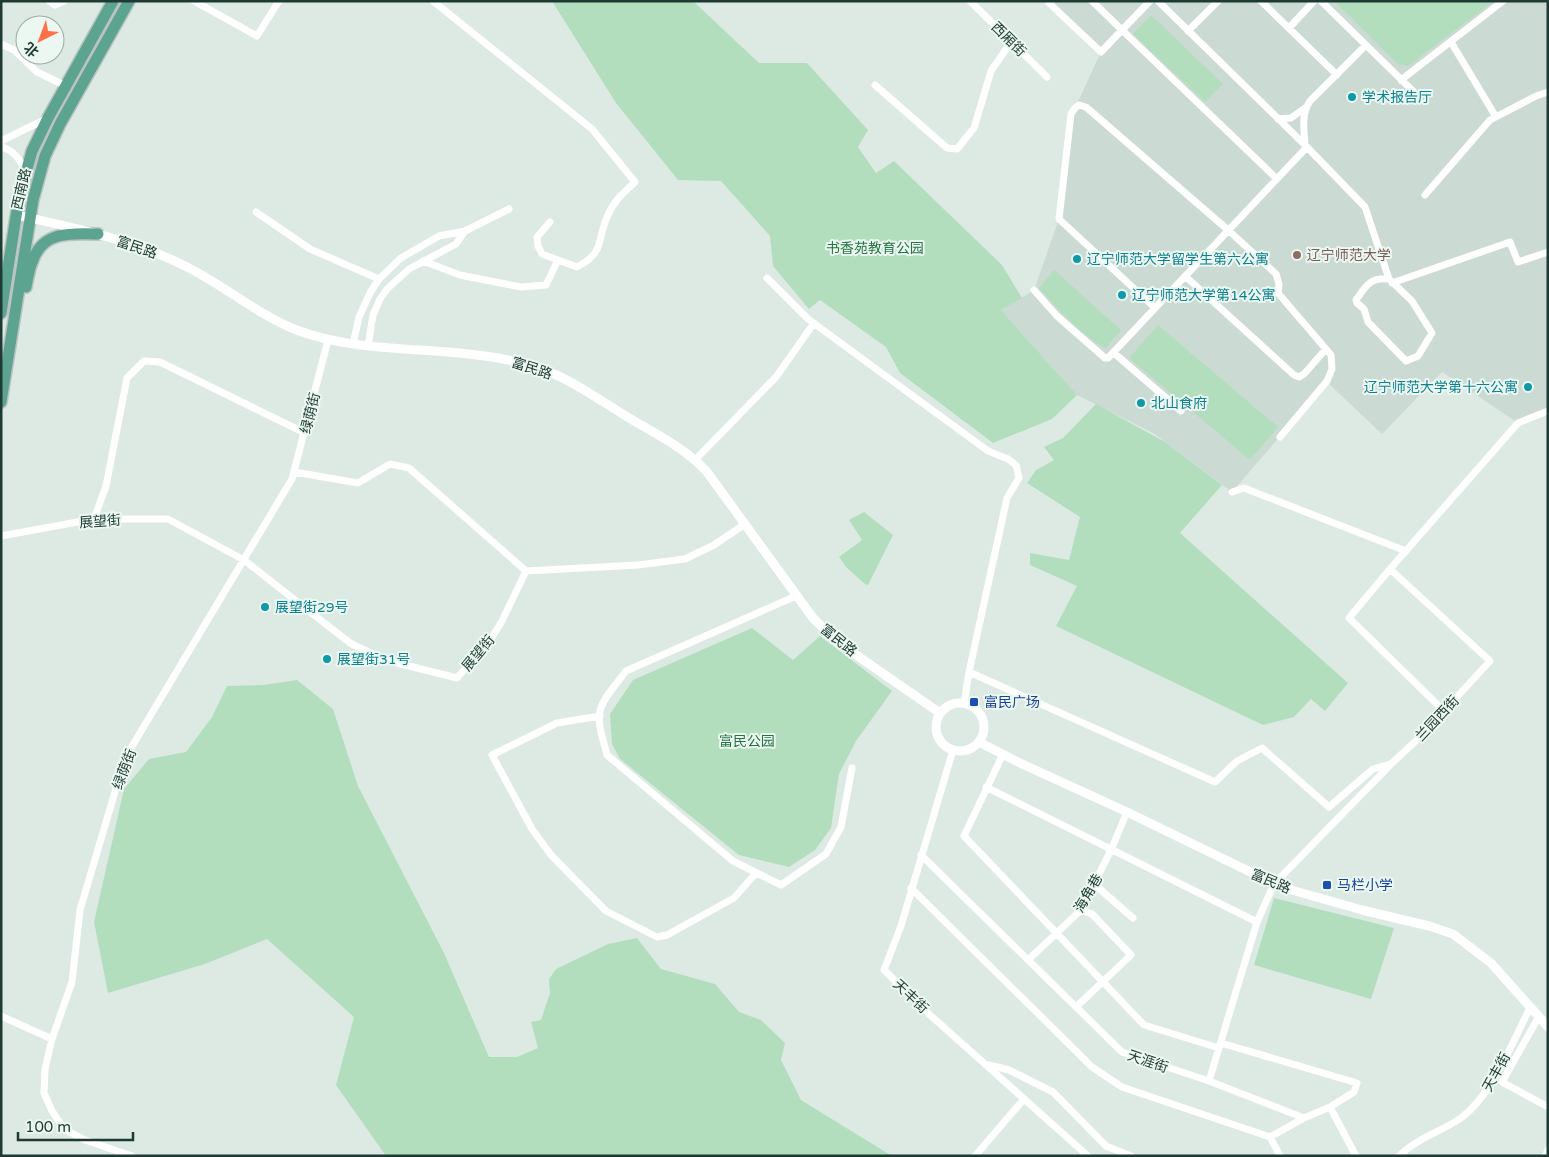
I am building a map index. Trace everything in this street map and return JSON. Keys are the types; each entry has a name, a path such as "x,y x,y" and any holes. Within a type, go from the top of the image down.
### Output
{"main road":[{"name":"西南路","path":"1,313 19,197 32,151 48,118 113,1"},
{"name":"西南路","path":"1,402 32,200 45,156 60,124 130,1"},
{"path":"15,317 26,288 33,258 42,244 56,235 98,234"}],"street":[{"path":"49,1 55,5 64,1"},
{"path":"194,1 257,36 278,1"},
{"path":"433,1 592,129 635,182 619,196 607,216 597,252 589,261 577,267 542,254 538,246 537,237 550,222"},
{"name":"西厢街","path":"970,1 1047,77"},
{"path":"1051,1 1049,3 1101,52 1150,1"},
{"path":"1092,1 1277,179"},
{"path":"1158,1 1366,207 1390,281 1412,301 1432,333 1418,356 1406,361 1368,322 1364,309 1357,304 1356,300 1372,280 1378,278 1390,281 1510,242 1518,262 1548,252"},
{"path":"1188,31 1218,1"},
{"path":"1261,1 1336,75"},
{"path":"1288,28 1314,1"},
{"path":"1321,1 1417,95"},
{"path":"1401,80 1503,1"},
{"path":"875,85 947,148 957,149 974,128 991,71 1011,42"},
{"path":"1451,42 1496,117"},
{"path":"1,44 14,50 37,72 66,86"},
{"path":"1278,119 1291,118 1306,108 1366,45"},
{"path":"1425,195 1490,120 1536,96 1548,92"},
{"path":"1155,308 1059,219 1071,114 1079,105 1086,107 1276,274 1279,284 1278,293 1331,355 1332,369 1328,382 1280,437"},
{"path":"1306,108 1303,127 1306,146"},
{"path":"1,141 48,118"},
{"path":"1034,290 1057,316 1105,358 1108,358 1306,146"},
{"path":"1,148 8,149 19,158 26,171"},
{"path":"353,344 359,317 370,293 379,279 401,258 439,236 465,231 508,210"},
{"path":"256,212 310,249 379,279"},
{"name":"富民路","path":"17,214 98,234 183,264 277,321 294,329 328,340 368,346 476,354 534,366 556,375 670,442 695,460 707,472 813,618 836,641 940,713"},
{"path":"368,346 373,315 380,298 387,289 409,269 456,244 465,231"},
{"path":"423,262 460,275 521,287 546,285 558,260"},
{"path":"1185,276 1294,375 1299,377 1304,374 1326,349"},
{"path":"766,278 814,323 988,451 1008,459 1016,466 1019,478 1007,498 969,672 964,704"},
{"path":"695,460 776,377 814,323"},
{"name":"绿荫街","path":"132,1156 85,1140 64,1129 52,1111 44,1093 45,1069 52,1039 72,982 80,910 125,758 292,479 328,340"},
{"path":"1114,353 1181,411"},
{"path":"94,519 106,486 127,378 144,361 160,362 305,433"},
{"path":"1444,711 1349,618 1518,423 1548,410"},
{"path":"294,472 358,483 390,464 409,468 526,570 638,566 685,560 714,545 745,524"},
{"path":"1232,492 1244,488 1406,551"},
{"name":"展望街","path":"1,536 94,519 168,519 244,560 350,643 385,660 457,678 489,642 502,621 526,570"},
{"path":"1,530 32,530"},
{"name":"兰园西街","path":"1209,1081 1256,922 1274,884 1391,764 1419,738 1490,661 1390,569"},
{"path":"796,596 626,671 609,693 600,710 600,728 607,755 733,861 781,885 826,854 841,827 852,768"},
{"path":"969,672 1215,782 1237,761 1262,748 1329,807 1373,769 1391,764"},
{"path":"964,704 971,706 981,717 983,731 979,742 969,749 961,751 946,747 937,735 936,728 940,713 951,705 964,704"},
{"path":"600,716 557,723 492,755 532,829 551,855 606,910 657,937 667,935 734,898 756,873"},
{"name":"富民路","path":"979,742 1288,890 1429,926 1453,934 1491,963 1548,1027"},
{"name":"天丰街","path":"953,750 901,926 884,970 1088,1156"},
{"path":"1003,754 964,836 1144,1025 1357,1083 1354,1092 1330,1108 1304,1118 1270,1137"},
{"path":"986,787 1256,922"},
{"name":"海角巷","path":"1028,960 1081,910 1111,850 1127,812"},
{"name":"天涯街","path":"921,855 1122,1052 1209,1081 1304,1118"},
{"path":"1094,884 1132,918"},
{"path":"911,888 1092,1068 1122,1088 1270,1137 1280,1156"},
{"path":"1076,1007 1131,955 1092,914 1081,910"},
{"name":"天丰街","path":"1399,1156 1408,1147 1461,1118 1486,1093 1530,1008"},
{"path":"1,1016 52,1039"},
{"path":"1538,1018 1502,1082 1548,1107"},
{"path":"986,1064 1009,1070 1053,1092 1106,1146 1131,1156"},
{"path":"975,1156 1024,1099"},
{"path":"1330,1108 1356,1156"},
{"path":"1545,1156 1548,1150"}],"shaded area":[{"name":"辽宁师范大学","path":"1051,1 1548,1 1548,411 1518,423 1442,372 1382,434 1327,382 1232,492 1153,433 1077,395 1001,310 1034,290 1059,219 1075,108 1101,52"}],"green space":[{"name":"书香苑教育公园","path":"552,1 693,1 759,63 807,63 868,130 858,147 876,173 894,161 1002,265 1022,298 1001,310 1077,395 1052,419 993,443 900,373 886,347 820,300 809,309 773,266 770,236 721,181 678,180 616,103"},
{"path":"1494,1 1408,66 1398,64 1335,2"},
{"path":"1151,15 1223,84 1205,102 1133,34"},
{"path":"1054,270 1121,330 1106,348 1079,330 1039,288"},
{"path":"1158,325 1278,427 1250,460 1129,358"},
{"path":"1096,404 1165,442 1222,485 1180,533 1348,683 1325,711 1311,699 1294,717 1263,725 1056,626 1077,586 1030,565 1030,553 1069,560 1080,517 1027,483 1036,470 1054,460 1044,447 1063,438"},
{"path":"864,512 893,535 868,585 847,568 839,557 862,540 849,520"},
{"name":"富民公园","path":"752,628 793,660 820,636 892,691 856,741 839,774 831,828 815,850 789,867 739,855 620,759 612,744 610,714 633,680"},
{"path":"297,680 333,709 358,786 444,953 489,1057 517,1057 538,1048 531,1022 541,1020 550,993 549,979 556,969 608,944 637,938 661,969 715,984 739,1012 761,1020 785,1043 781,1060 801,1100 892,1156 386,1156 336,1085 354,1017 267,939 205,964 108,993 94,922 124,789 149,759 186,752 212,717 227,686 263,685"},
{"path":"1274,898 1394,928 1371,999 1254,965"}],"place":[{"name":"学术报告厅","path":"1352,97"},
{"name":"辽宁师范大学","path":"1297,255"},
{"name":"辽宁师范大学留学生第六公寓","path":"1077,259"},
{"name":"辽宁师范大学第14公寓","path":"1122,295"},
{"name":"辽宁师范大学第十六公寓","path":"1528,387"},
{"name":"北山食府","path":"1141,403"},
{"name":"展望街29号","path":"265,607"},
{"name":"展望街31号","path":"327,659"},
{"name":"富民广场","path":"974,702"},
{"name":"马栏小学","path":"1327,885"}]}
